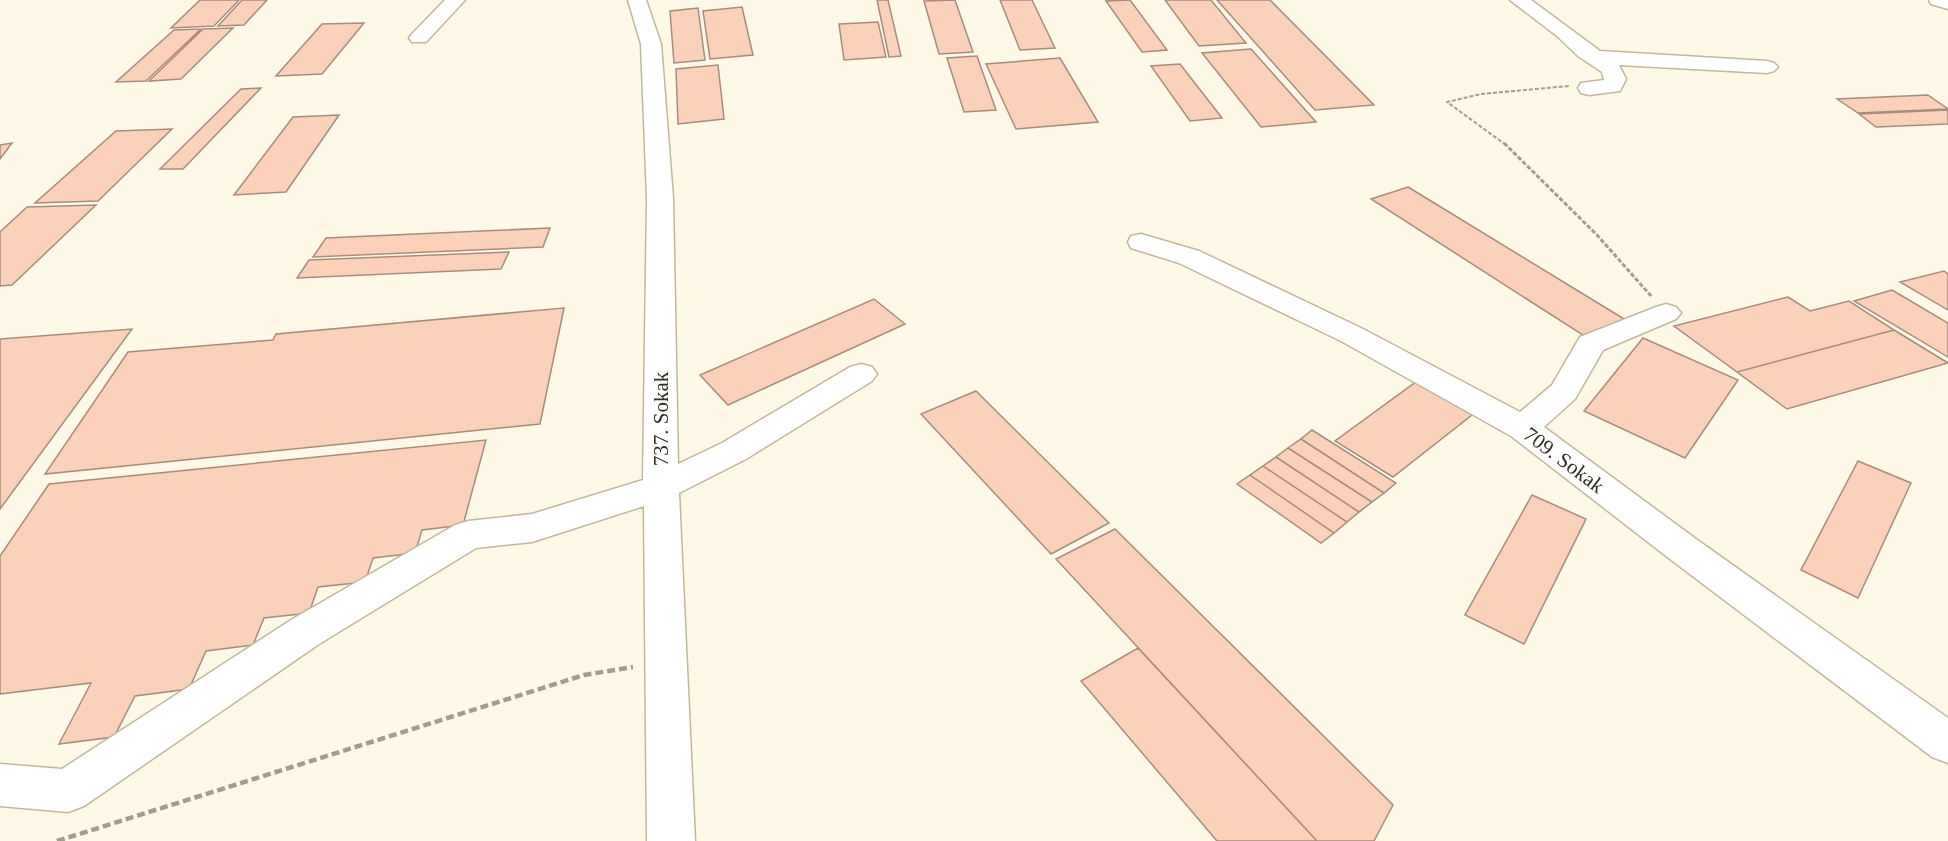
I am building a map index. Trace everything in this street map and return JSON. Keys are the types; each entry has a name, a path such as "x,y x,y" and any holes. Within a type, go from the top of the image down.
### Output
{"street":[{"path":"419,38 456,0"},
{"name":"737. Sokak","path":"637,0 651,44 660,198 661,487 671,841"},
{"path":"1519,0 1564,32 1585,52 1612,69 1615,80 1612,86 1590,88"},
{"path":"1938,0 1948,3"},
{"path":"1596,57 1767,67"},
{"name":"709. Sokak","path":"1141,242 1189,257 1352,334 1522,428 1948,743"},
{"path":"1522,428 1564,392 1591,344 1666,313"},
{"path":"0,786 68,791 305,632 468,535 532,528 661,487 734,451 861,374"}],"path":[{"path":"1590,88 1566,86 1481,94 1447,102 1509,146 1597,235 1666,313"},
{"path":"57,841 584,675 666,661"}],"building":[{"path":"200,0 239,0 214,26 171,28"},
{"path":"242,0 267,0 244,25 218,26"},
{"path":"877,0 888,0 901,56 889,57"},
{"path":"955,0 973,52 939,54 924,1"},
{"path":"1000,0 1032,0 1055,48 1020,50"},
{"path":"1130,0 1167,50 1142,52 1106,1"},
{"path":"1165,0 1211,0 1246,43 1199,46"},
{"path":"1217,0 1270,0 1374,105 1315,110"},
{"path":"742,7 753,55 710,59 703,11"},
{"path":"698,8 705,60 674,63 670,11"},
{"path":"878,22 886,57 844,60 839,24"},
{"path":"364,23 322,74 276,76 322,24"},
{"path":"233,28 181,79 149,81 203,29"},
{"path":"201,29 146,81 116,82 174,30"},
{"path":"1251,49 1316,122 1261,127 1202,53"},
{"path":"977,56 996,110 964,112 947,58"},
{"path":"1060,58 1098,122 1016,129 986,64"},
{"path":"1180,64 1222,118 1190,121 1151,66"},
{"path":"718,65 724,119 678,124 676,69"},
{"path":"261,88 183,169 160,169 241,89"},
{"path":"1928,95 1948,109 1858,113 1837,99"},
{"path":"1948,110 1948,124 1876,127 1859,114"},
{"path":"339,115 286,192 234,195 293,117"},
{"path":"172,129 98,201 35,203 116,131"},
{"path":"12,143 0,159 0,145"},
{"path":"1408,187 1629,322 1589,339 1371,199"},
{"path":"96,205 12,285 0,286 0,232 27,207"},
{"path":"550,228 543,247 313,257 326,238"},
{"path":"509,252 501,269 297,278 309,260"},
{"path":"1944,271 1948,274 1948,310 1900,282"},
{"path":"1892,290 1948,323 1948,357 1854,301"},
{"path":"1788,297 1810,311 1849,301 1894,330 1737,372 1674,326"},
{"path":"874,299 905,324 728,405 700,375"},
{"path":"564,308 540,424 45,474 128,352 273,340 276,334"},
{"path":"132,329 0,509 0,339"},
{"path":"1894,330 1948,363 1787,409 1737,372"},
{"path":"1643,338 1738,380 1685,458 1584,411"},
{"path":"1420,379 1477,411 1393,477 1335,441"},
{"path":"976,391 1109,523 1051,554 921,414"},
{"path":"1312,430 1396,483 1384,493 1301,439"},
{"path":"1301,439 1384,493 1372,502 1288,448"},
{"path":"486,440 463,525 422,530 415,553 373,558 365,582 318,587 309,613 264,618 253,645 206,651 189,689 135,696 114,737 59,744 91,683 0,694 0,556 49,484"},
{"path":"1288,448 1372,502 1359,512 1276,457"},
{"path":"1276,457 1359,512 1347,522 1263,466"},
{"path":"1858,461 1911,483 1858,598 1801,570"},
{"path":"1263,466 1347,522 1334,533 1250,475"},
{"path":"1250,475 1334,533 1321,543 1237,484"},
{"path":"1532,495 1586,519 1524,644 1465,615"},
{"path":"1115,529 1393,805 1374,841 1317,841 1056,559"},
{"path":"1138,648 1317,841 1217,841 1081,681"}]}
